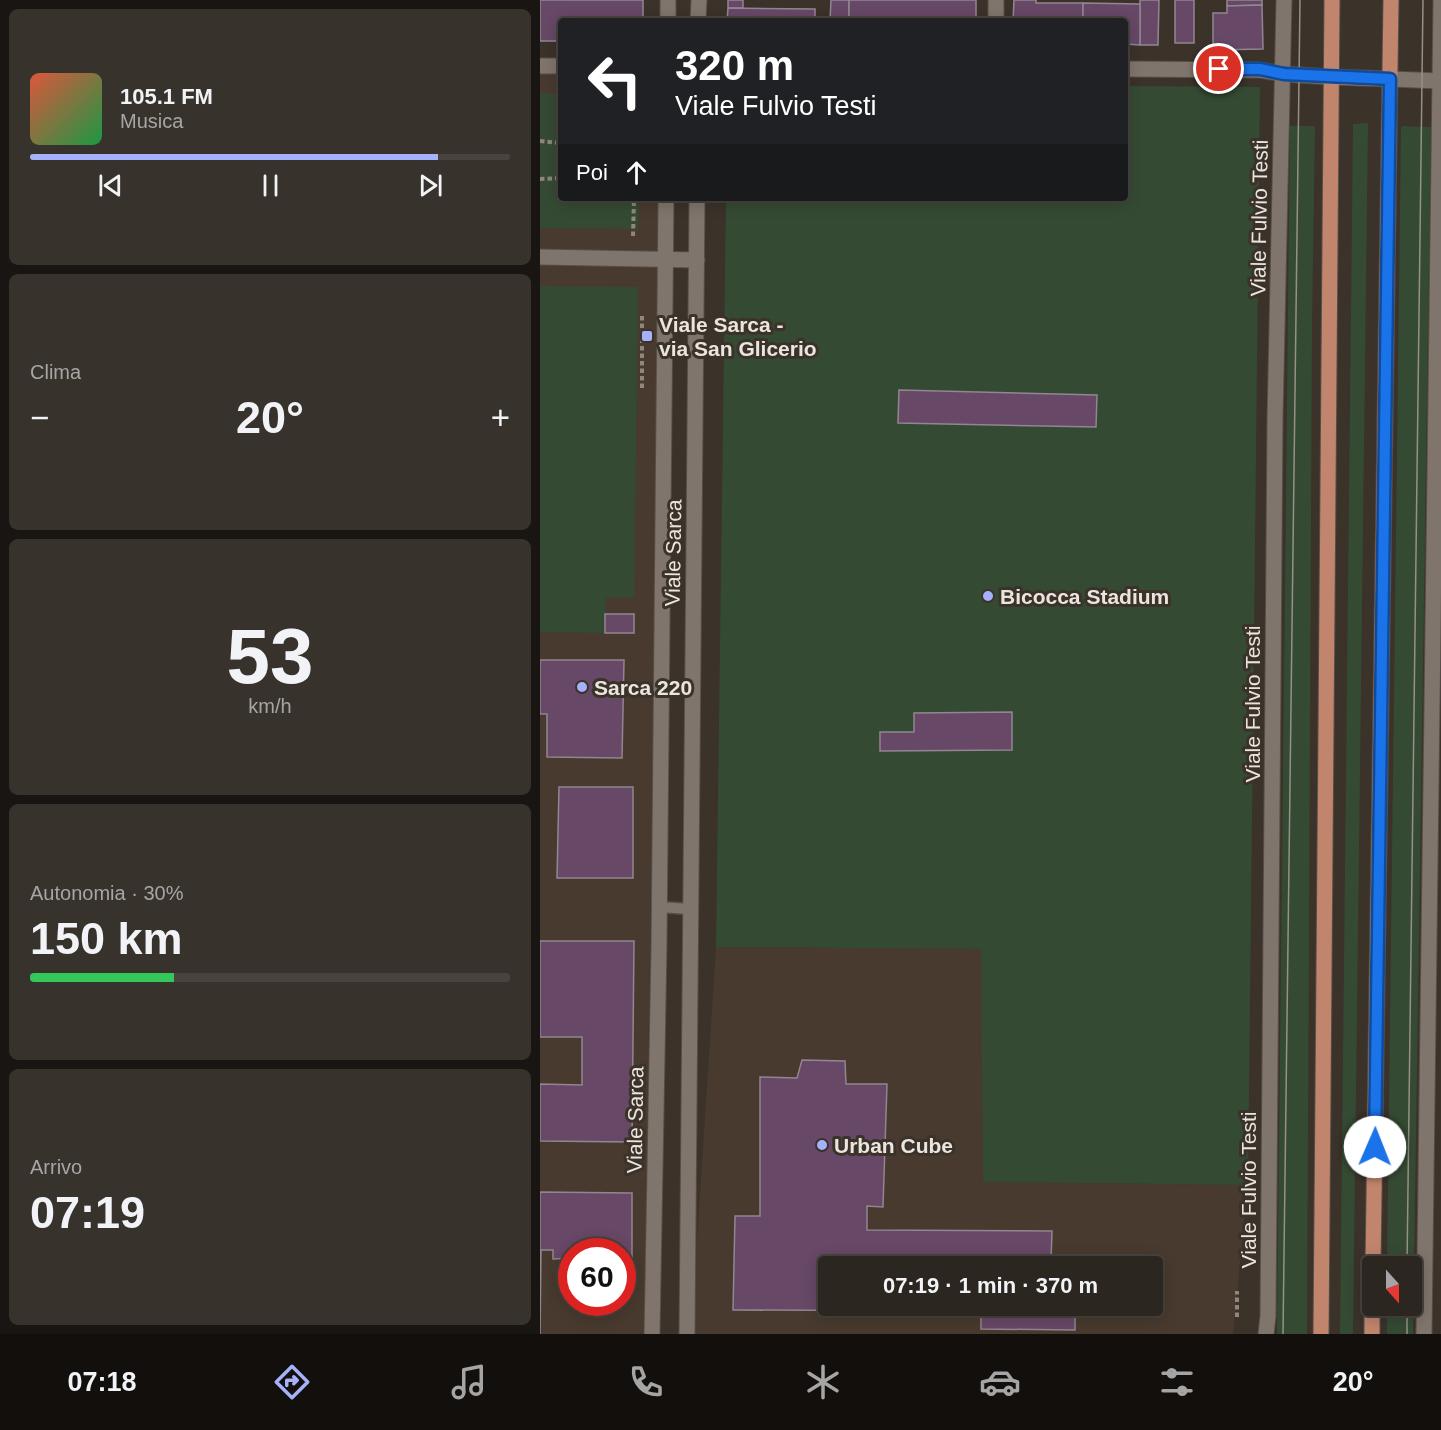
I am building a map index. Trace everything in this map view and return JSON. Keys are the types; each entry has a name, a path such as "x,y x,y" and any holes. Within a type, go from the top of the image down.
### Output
{"main road":[{"path":"1321,1334 1332,0"},
{"path":"1373,1256 1392,0"},
{"path":"1332,76 1390,79"},
{"path":"1372,1316 1372,1334"}],"street":[{"path":"668,0 668,18"},
{"path":"698,18 699,0"},
{"path":"996,0 996,18"},
{"name":"Viale Fulvio Testi","path":"1266,1334 1269,1292 1275,419 1284,0"},
{"path":"1424,1334 1441,0"},
{"path":"540,66 558,66"},
{"path":"1128,69 1260,69 1284,74 1332,76"},
{"path":"1390,79 1440,81"},
{"name":"Viale Sarca","path":"652,1334 666,201"},
{"name":"Viale Sarca","path":"687,1334 697,201"},
{"path":"540,257 697,261"}],"lane":[{"path":"659,907 690,909"}],"path":[{"path":"540,141 558,143"},
{"path":"540,179 558,178"},
{"path":"633,236 634,201"},
{"path":"642,313 642,388"},
{"path":"1237,1291 1237,1317"}],"shaded area":[{"path":"540,74 558,74 558,201 662,201 644,1334 540,1334"},
{"path":"716,947 982,949 983,1182 1248,1185 1233,1334 691,1334"}],"green space":[{"name":"Bicocca Stadium","path":"1128,86 1260,87 1248,1185 983,1182 981,949 716,947 726,201 1128,201"},
{"path":"540,93 558,94 558,201 639,201 638,229 540,228"},
{"path":"1368,123 1353,1334 1340,1334 1353,124"},
{"path":"1290,126 1315,126 1307,1334 1277,1334"},
{"path":"1401,126 1431,127 1414,1256 1387,1256"},
{"path":"540,286 638,287 634,597 606,598 605,633 540,632"},
{"path":"1387,1316 1413,1316 1413,1334 1387,1334"}],"building":[{"path":"540,0 643,0 643,18 558,18 558,41 540,41"},
{"path":"728,0 743,0 743,8 728,8"},
{"path":"831,0 849,0 849,18 830,18"},
{"path":"849,0 976,0 976,18 849,18"},
{"path":"1014,0 1036,0 1036,3 1083,3 1083,18 1013,18"},
{"path":"1140,0 1159,0 1158,45 1140,45"},
{"path":"1175,0 1194,0 1194,43 1175,43"},
{"path":"1227,0 1262,0 1262,5 1227,6"},
{"path":"1083,3 1140,4 1140,45 1128,44 1128,18 1083,18"},
{"path":"1262,5 1263,49 1213,50 1213,13 1227,13 1227,6"},
{"path":"728,8 815,9 815,18 727,18"},
{"path":"899,390 1097,395 1096,427 898,423"},
{"path":"605,614 634,614 634,633 605,633"},
{"name":"Sarca 220","path":"540,660 624,660 622,758 547,757 547,714 540,714"},
{"path":"1012,712 1012,750 880,751 880,732 914,732 914,713"},
{"path":"559,787 633,787 633,878 557,878"},
{"path":"540,941 634,941 632,1142 540,1141 540,1084 582,1085 582,1037 540,1037"},
{"name":"Urban Cube","path":"802,1060 845,1061 846,1084 887,1084 883,1207 867,1206 867,1230 1052,1231 1051,1256 818,1256 818,1310 733,1310 735,1216 760,1216 760,1077 797,1078"},
{"path":"540,1192 632,1193 632,1238 558,1238 558,1259 553,1259 553,1250 541,1250 540,1334"},
{"name":"Urban Cube","path":"981,1316 1075,1316 1075,1330 981,1329"}],"tram line":[{"path":"1283,1334 1300,0"},
{"path":"1407,1256 1423,0"},
{"path":"1407,1316 1407,1334"}],"place":[{"name":"Viale Sarca - via San Glicerio","path":"647,336"},
{"name":"Bicocca Stadium","path":"988,596"},
{"name":"Sarca 220","path":"582,687"},
{"name":"Urban Cube","path":"822,1145"}],"route":[{"path":"1219,69 1260,69 1284,74 1390,79 1375,1147"}]}
